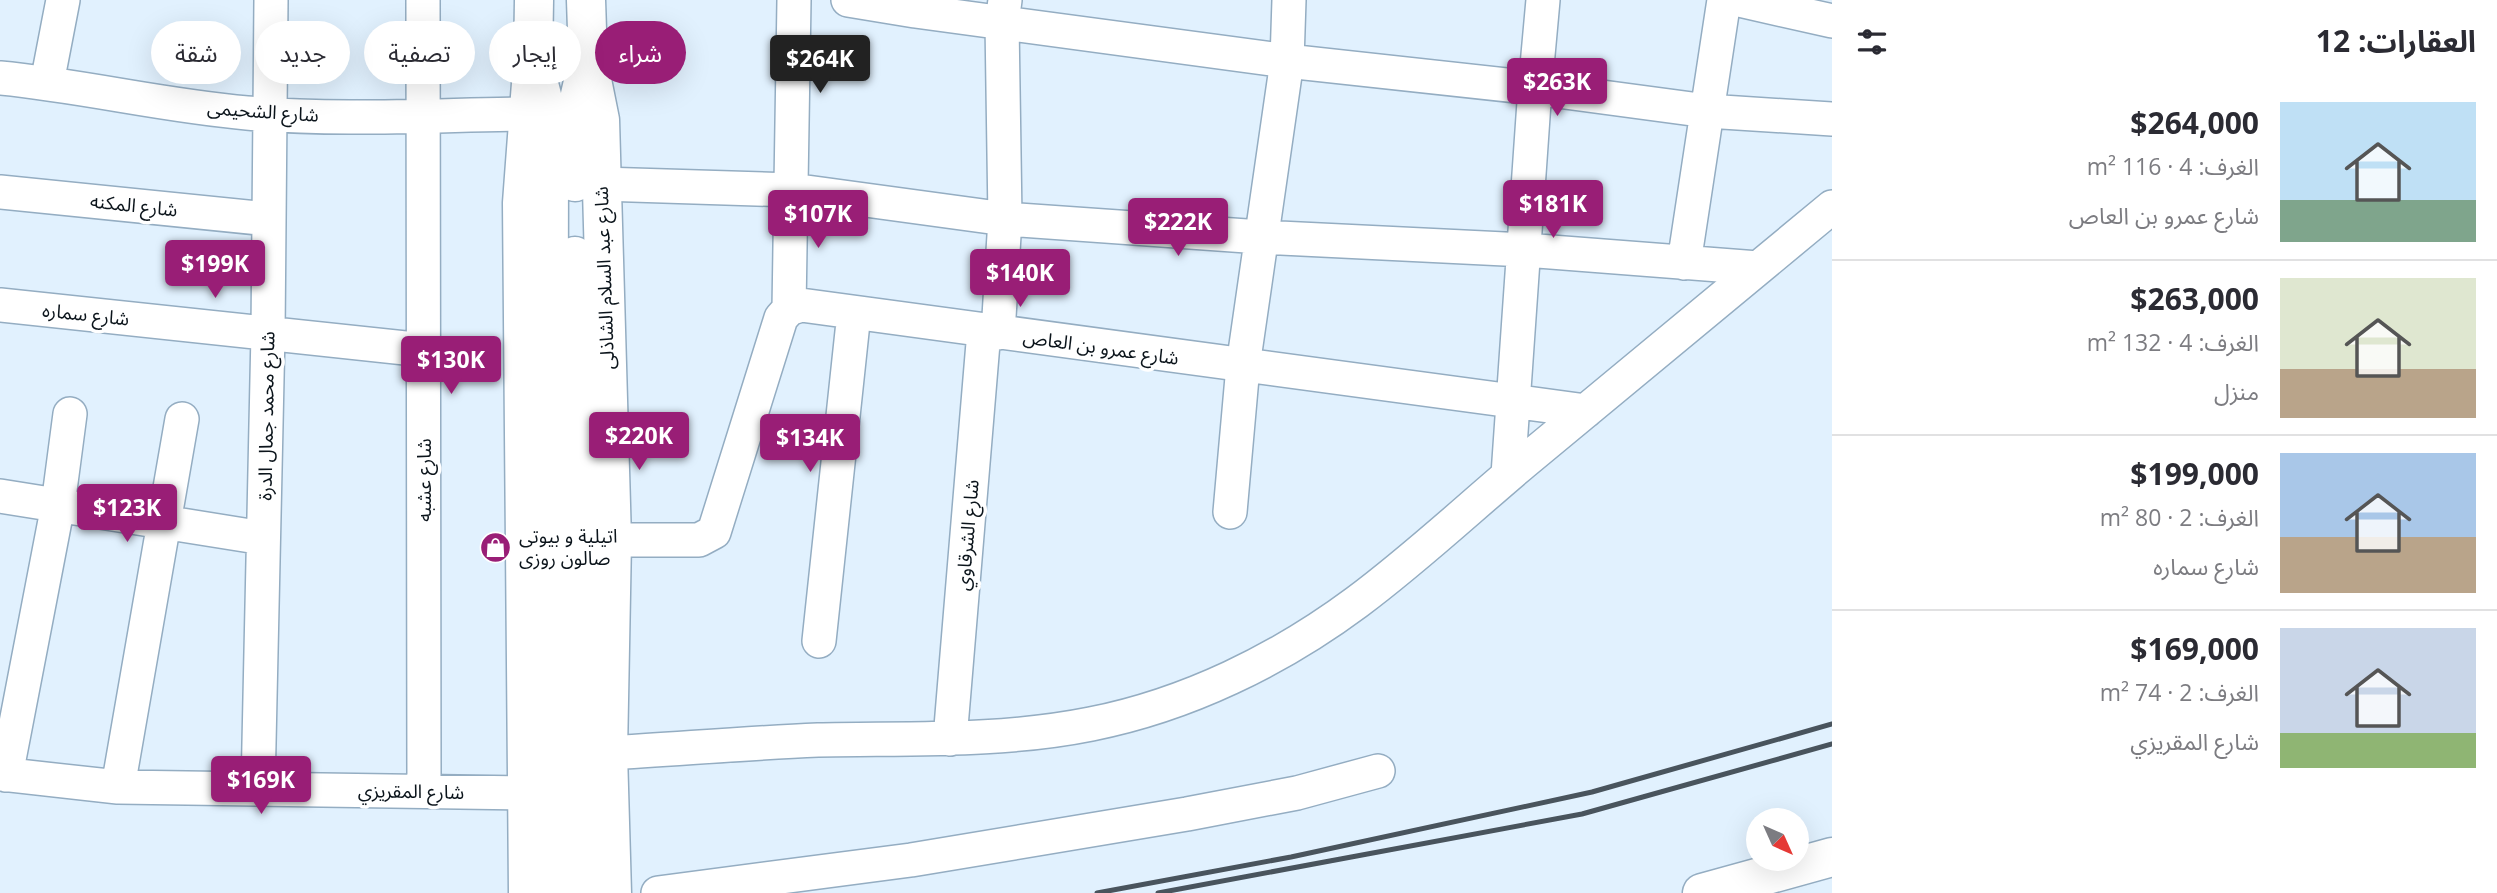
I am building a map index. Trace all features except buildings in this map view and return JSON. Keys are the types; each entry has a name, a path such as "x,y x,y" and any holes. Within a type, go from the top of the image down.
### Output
{"main road":[{"path":"534,0 534,21"},
{"path":"548,893 577,108 589,60 586,0"},
{"path":"528,893 522,203 531,84"},
{"path":"539,84 546,111 575,168 577,893"},
{"name":"شارع عبد السلام الشاذلى","path":"575,168 612,540 608,753 612,893"},
{"path":"1702,893 1832,857"}],"street":[{"path":"47,83 63,0"},
{"name":"شارع محمد جمال الدرة","path":"258,789 268,333 271,0"},
{"name":"شارع عشبه","path":"424,0 424,791"},
{"path":"612,540 699,540 714,532 780,317 789,309 794,0"},
{"path":"848,0 1003,12 1286,61 1535,88 1707,111 1832,119"},
{"path":"1230,512 1243,366 1286,61 1289,0"},
{"path":"1508,475 1543,0"},
{"path":"1684,263 1724,0"},
{"path":"1739,0 1832,21"},
{"name":"شارع الشرقاوي","path":"950,739 1005,219 1003,12"},
{"name":"شارع الشحيمى","path":"0,78 269,115 529,114"},
{"path":"575,168 792,190 1005,219 1261,237 1525,250 1758,268"},
{"name":"شارع المكنه","path":"0,192 268,219"},
{"path":"608,753 817,740 950,739 1033,733 1091,724 1147,710 1202,691 1255,667 1354,605 1832,207"},
{"name":"شارع سماره","path":"0,305 424,350"},
{"name":"شارع عمرو بن العاص","path":"789,309 801,305 1586,411"},
{"path":"819,641 854,313"},
{"path":"3,774 58,505 70,414"},
{"path":"118,787 182,419"},
{"path":"0,496 263,538"},
{"path":"658,893 911,860 1188,814 1297,793 1378,771"},
{"name":"شارع المقريزي","path":"3,774 118,787 528,793"}],"railway":[{"path":"1097,893 1291,857 1592,792 1832,724"},
{"path":"1158,893 1582,814 1832,744"}],"place":[{"name":"اتيلية و بيوتى صالون روزى","path":"496,547"}]}
